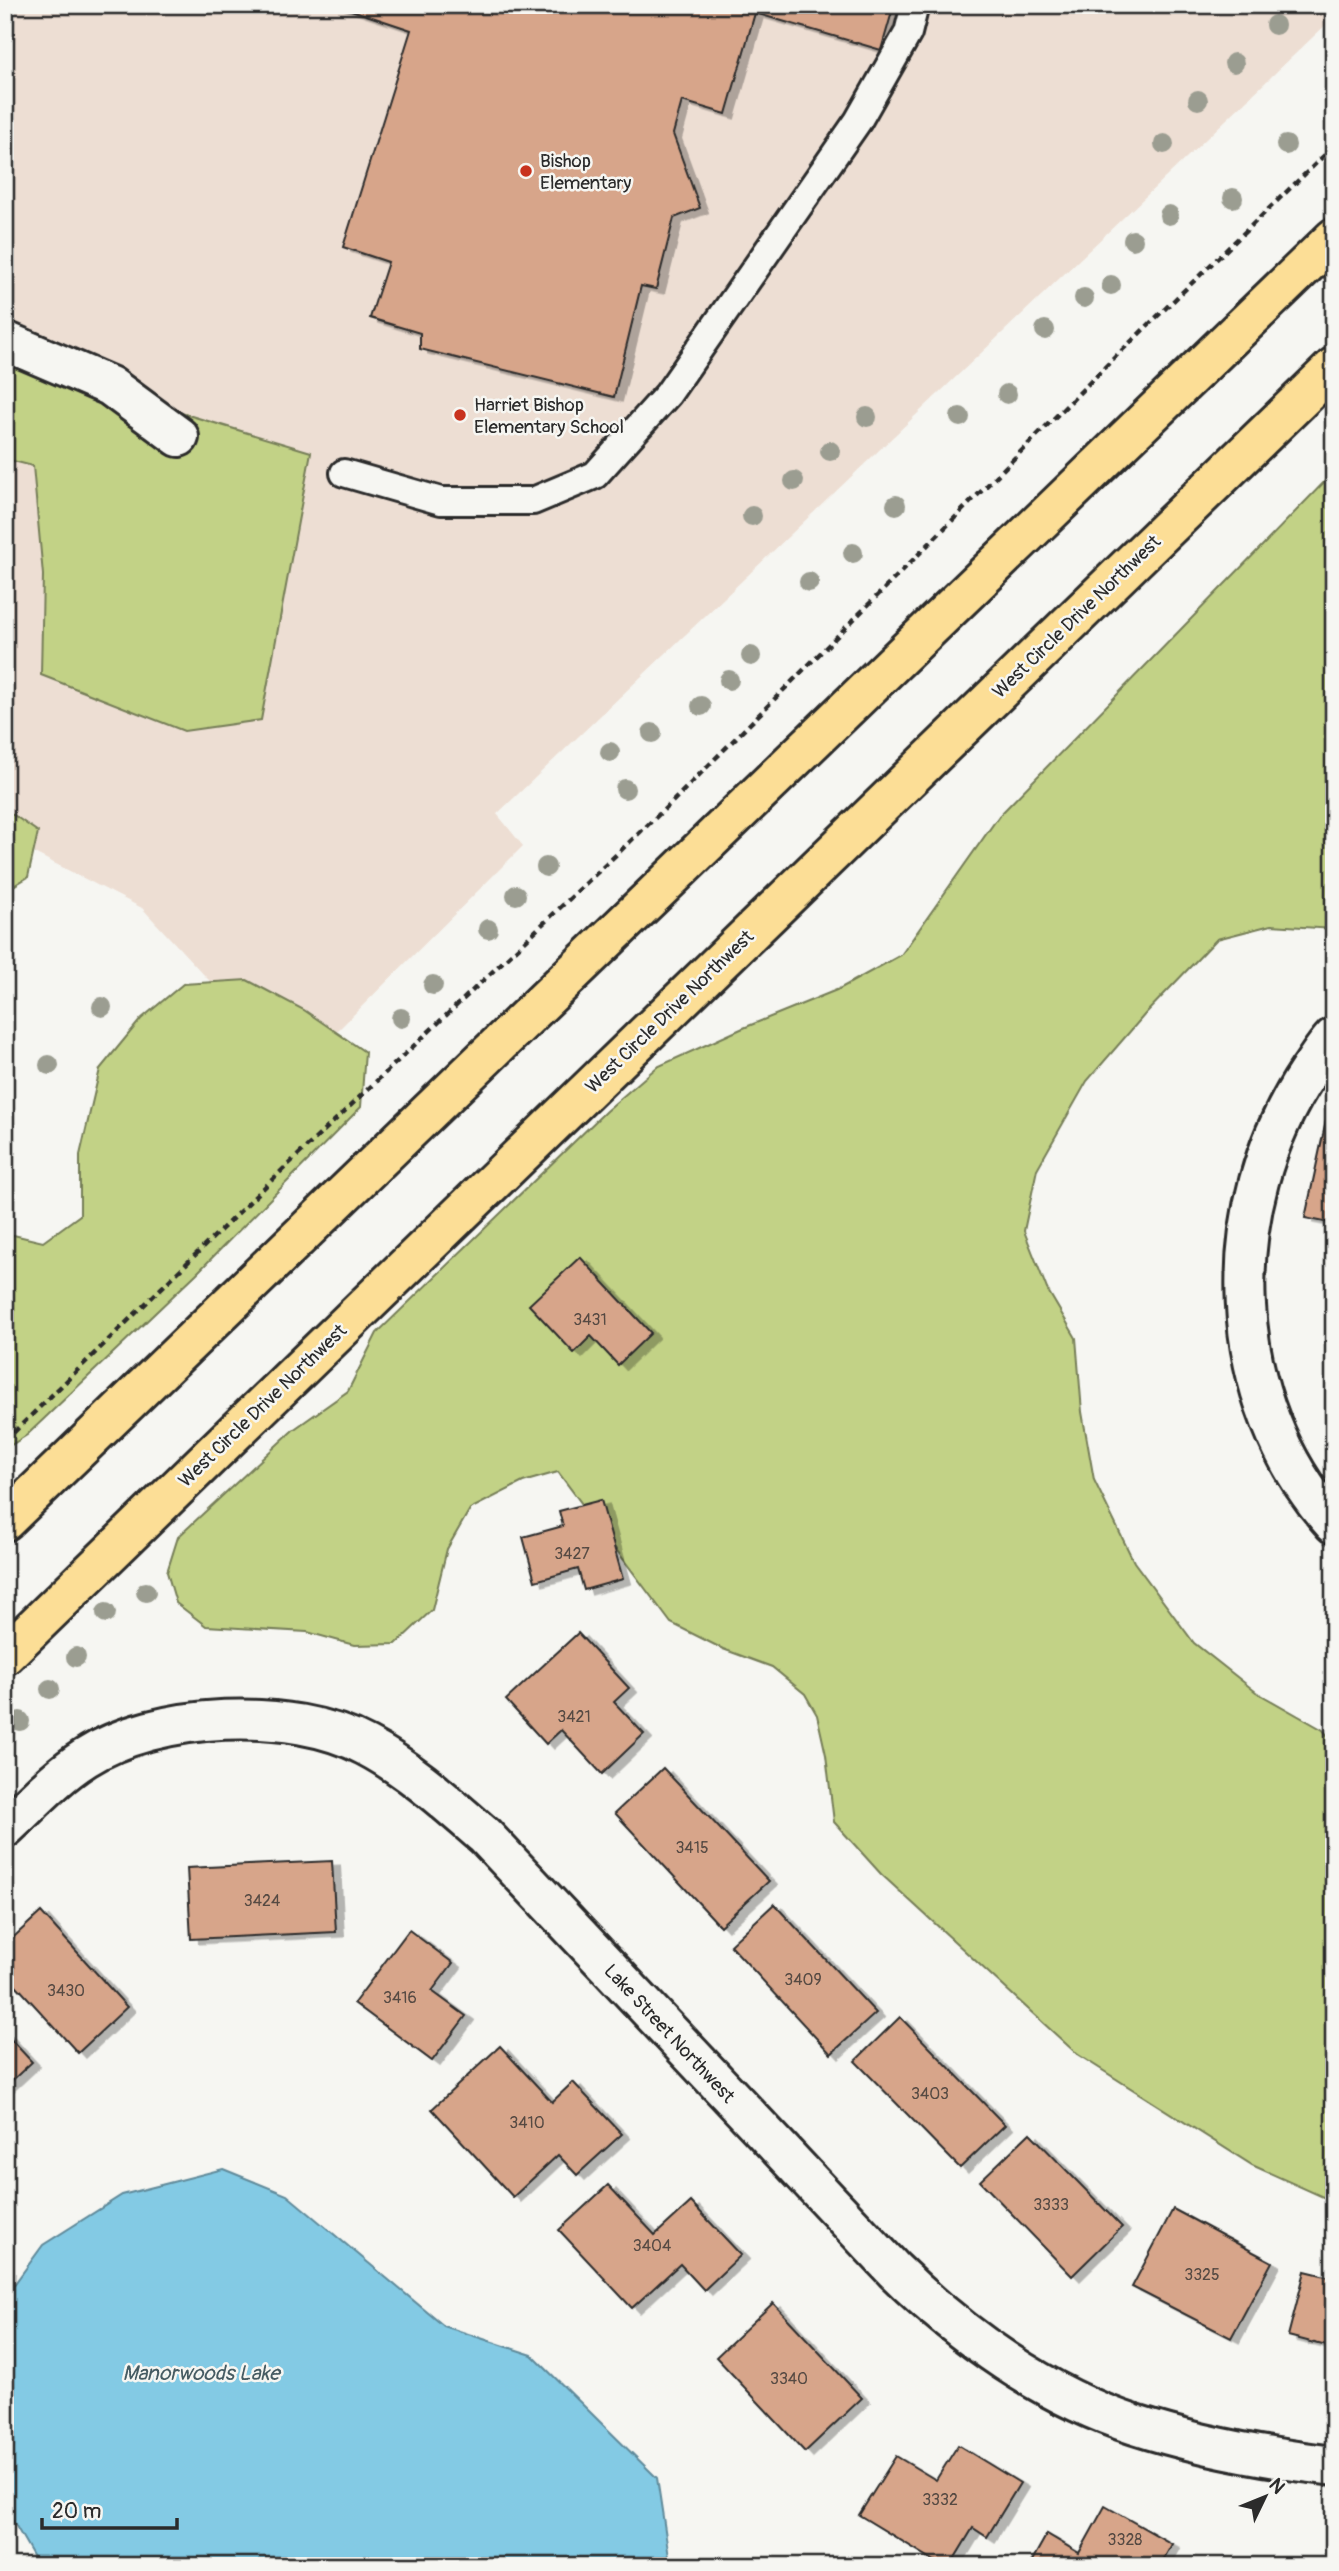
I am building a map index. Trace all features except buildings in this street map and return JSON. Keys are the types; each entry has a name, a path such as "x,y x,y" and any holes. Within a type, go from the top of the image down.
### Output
{"main road":[{"path":"5,1521 1334,238"},
{"name":"West Circle Drive Northwest","path":"5,1655 1334,367"}],"street":[{"path":"5,341 110,386 178,437"},
{"path":"1334,1037 1291,1098 1265,1157 1251,1214 1244,1278 1250,1348 1265,1408 1295,1469 1322,1511 1334,1524"},
{"name":"Lake Street Northwest","path":"5,1828 58,1778 86,1757 119,1740 166,1728 214,1720 269,1720 317,1727 366,1746 442,1799 485,1836 894,2270 943,2315 1045,2384 1079,2402 1133,2424 1226,2449 1334,2466"}],"lane":[{"path":"344,473 441,501 533,501 595,475 668,394 858,121 908,33 915,5"}],"path":[{"path":"5,1441 277,1175 672,802 1113,359 1334,146"}],"shaded area":[{"name":"Harriet Bishop Elementary School","path":"5,5 1334,5 1334,17 497,814 523,846 295,1073 142,908 5,838"}],"green space":[{"path":"5,360 311,452 261,720 184,731 41,675 43,575 33,466 5,459"},
{"path":"1334,472 1334,929 1271,925 1217,939 1146,1013 1087,1081 1037,1169 1024,1231 1047,1289 1076,1338 1082,1412 1094,1480 1134,1562 1194,1643 1256,1692 1323,1730 1334,1743 1334,2202 1252,2165 1077,2054 881,1874 834,1822 826,1755 817,1715 805,1694 772,1667 723,1649 671,1623 558,1472 523,1482 470,1509 447,1549 432,1610 396,1644 354,1645 307,1632 206,1626 176,1603 167,1572 178,1537 293,1430 348,1391 377,1333 606,1111 657,1067 839,989 901,955 999,816"},
{"path":"5,809 38,832 28,877 5,891"},
{"path":"247,980 304,1010 365,1052 361,1107 196,1274 27,1435 5,1449 5,1233 43,1242 80,1215 80,1155 100,1069 141,1019 183,984"}],"water":[{"name":"Manorwoods Lake","path":"223,2169 287,2195 444,2326 532,2355 657,2478 670,2563 676,2566 39,2566 5,2507 5,2297 43,2245 122,2195"}],"place":[{"name":"Bishop Elementary","path":"526,171"},
{"name":"Harriet Bishop Elementary School","path":"460,415"}]}
